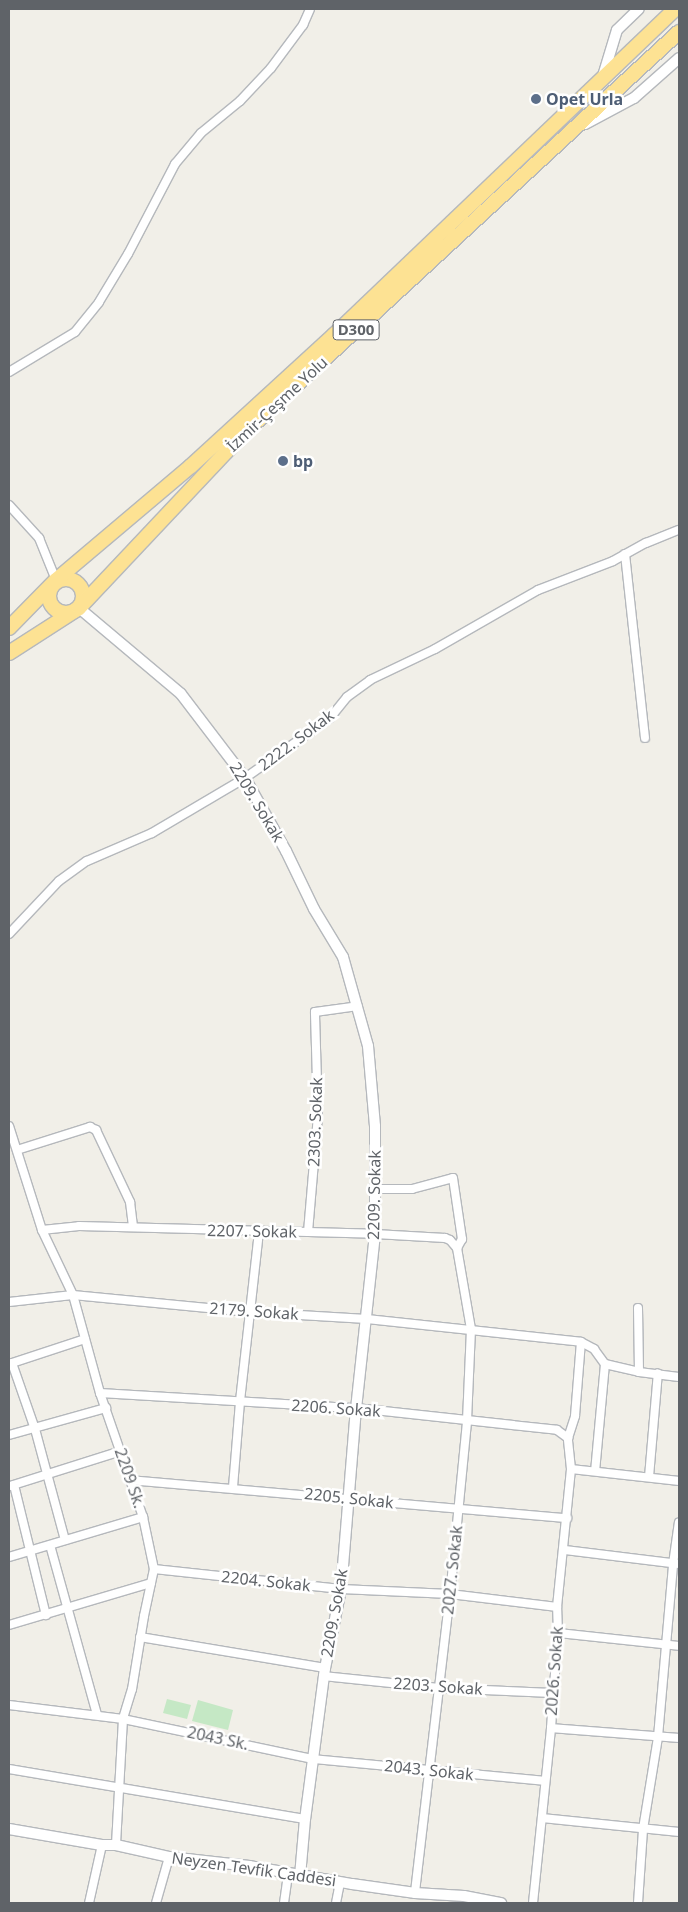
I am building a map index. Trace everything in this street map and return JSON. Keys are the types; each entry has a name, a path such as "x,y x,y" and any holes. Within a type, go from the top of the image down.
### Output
{"highway":[{"path":"603,76 661,9"},
{"name":"İzmir-Çeşme Yolu","path":"9,628 56,580 191,466 298,368 675,9"},
{"name":"İzmir-Çeşme Yolu","path":"9,653 78,608 243,434 679,32"},
{"path":"71,579 80,586 84,596 78,608 65,613 60,612 52,604 51,588 56,580 71,579"}],"street":[{"path":"9,372 75,332 99,302 128,254 175,164 201,133 240,101 271,68 303,25 310,9"},
{"path":"603,76 617,30 638,9"},
{"path":"577,128 634,98 679,58"},
{"path":"9,506 39,538 56,580"},
{"name":"2222. Sokak","path":"9,934 59,881 87,861 152,833 245,778 330,718 348,697 370,680 436,649 538,590 679,530"},
{"path":"625,554 646,738"},
{"name":"2209. Sokak","path":"78,608 181,694 245,778 286,851 314,909 342,957 358,1006 371,1068 375,1126 375,1234 356,1408 342,1589 324,1672 305,1819 300,1876"},
{"name":"2303. Sokak","path":"308,1232 318,1115 315,1012 358,1006"},
{"name":"2209 Sk.","path":"9,1126 42,1230 73,1295 100,1393 143,1518 154,1569 140,1637 132,1690 124,1718 118,1788 116,1845"},
{"path":"17,1150 90,1126 96,1130 130,1202 132,1227"},
{"name":"2027. Sokak","path":"375,1189 412,1189 453,1178 462,1239 457,1248 471,1329 467,1422 450,1594 415,1893"},
{"name":"2207. Sokak","path":"42,1230 79,1226 375,1234 445,1238 450,1240 457,1248"},
{"path":"233,1487 249,1312 259,1232"},
{"name":"2179. Sokak","path":"9,1302 73,1295 249,1312 367,1319 581,1342"},
{"path":"638,1308 639,1372"},
{"path":"65,1540 46,1476 35,1429 10,1363 85,1339"},
{"path":"568,1438 575,1416 581,1342 594,1349 605,1364 639,1372 679,1376"},
{"path":"595,1471 605,1364"},
{"path":"649,1477 658,1374"},
{"name":"2206. Sokak","path":"100,1393 356,1408 467,1422 556,1430 568,1438"},
{"path":"9,1435 106,1408"},
{"name":"2026. Sokak","path":"533,1903 544,1781 551,1728 552,1693 558,1633 557,1607 565,1550 571,1469 568,1438"},
{"path":"46,1615 11,1485 46,1476 120,1451"},
{"path":"571,1469 679,1481"},
{"name":"2205. Sokak","path":"130,1480 233,1487 567,1518"},
{"path":"9,1557 143,1518"},
{"path":"638,1903 643,1829 658,1737 679,1522"},
{"path":"50,1545 97,1716"},
{"path":"565,1550 676,1564"},
{"name":"2204. Sokak","path":"154,1569 342,1589 450,1594 557,1607"},
{"path":"9,1626 151,1584"},
{"path":"558,1633 679,1646"},
{"name":"2203. Sokak","path":"140,1637 324,1672 439,1688 552,1693"},
{"path":"9,1705 124,1718"},
{"name":"2043 Sk.","path":"124,1718 313,1759"},
{"path":"551,1728 679,1738"},
{"name":"2043. Sokak","path":"313,1759 544,1781"},
{"path":"9,1769 305,1819"},
{"path":"542,1818 679,1832"},
{"name":"Neyzen Tevfik Caddesi","path":"9,1829 102,1845 116,1845 169,1857 249,1866 300,1876 463,1900 501,1903"},
{"path":"89,1903 102,1845"},
{"path":"156,1903 169,1857"},
{"path":"284,1903 288,1874"},
{"path":"336,1903 340,1882"}],"green space":[{"path":"167,1699 191,1705 187,1719 163,1713"},
{"path":"198,1700 233,1710 228,1730 192,1721"}],"place":[{"name":"Opet Urla","path":"536,99"},
{"name":"bp","path":"283,461"}]}
